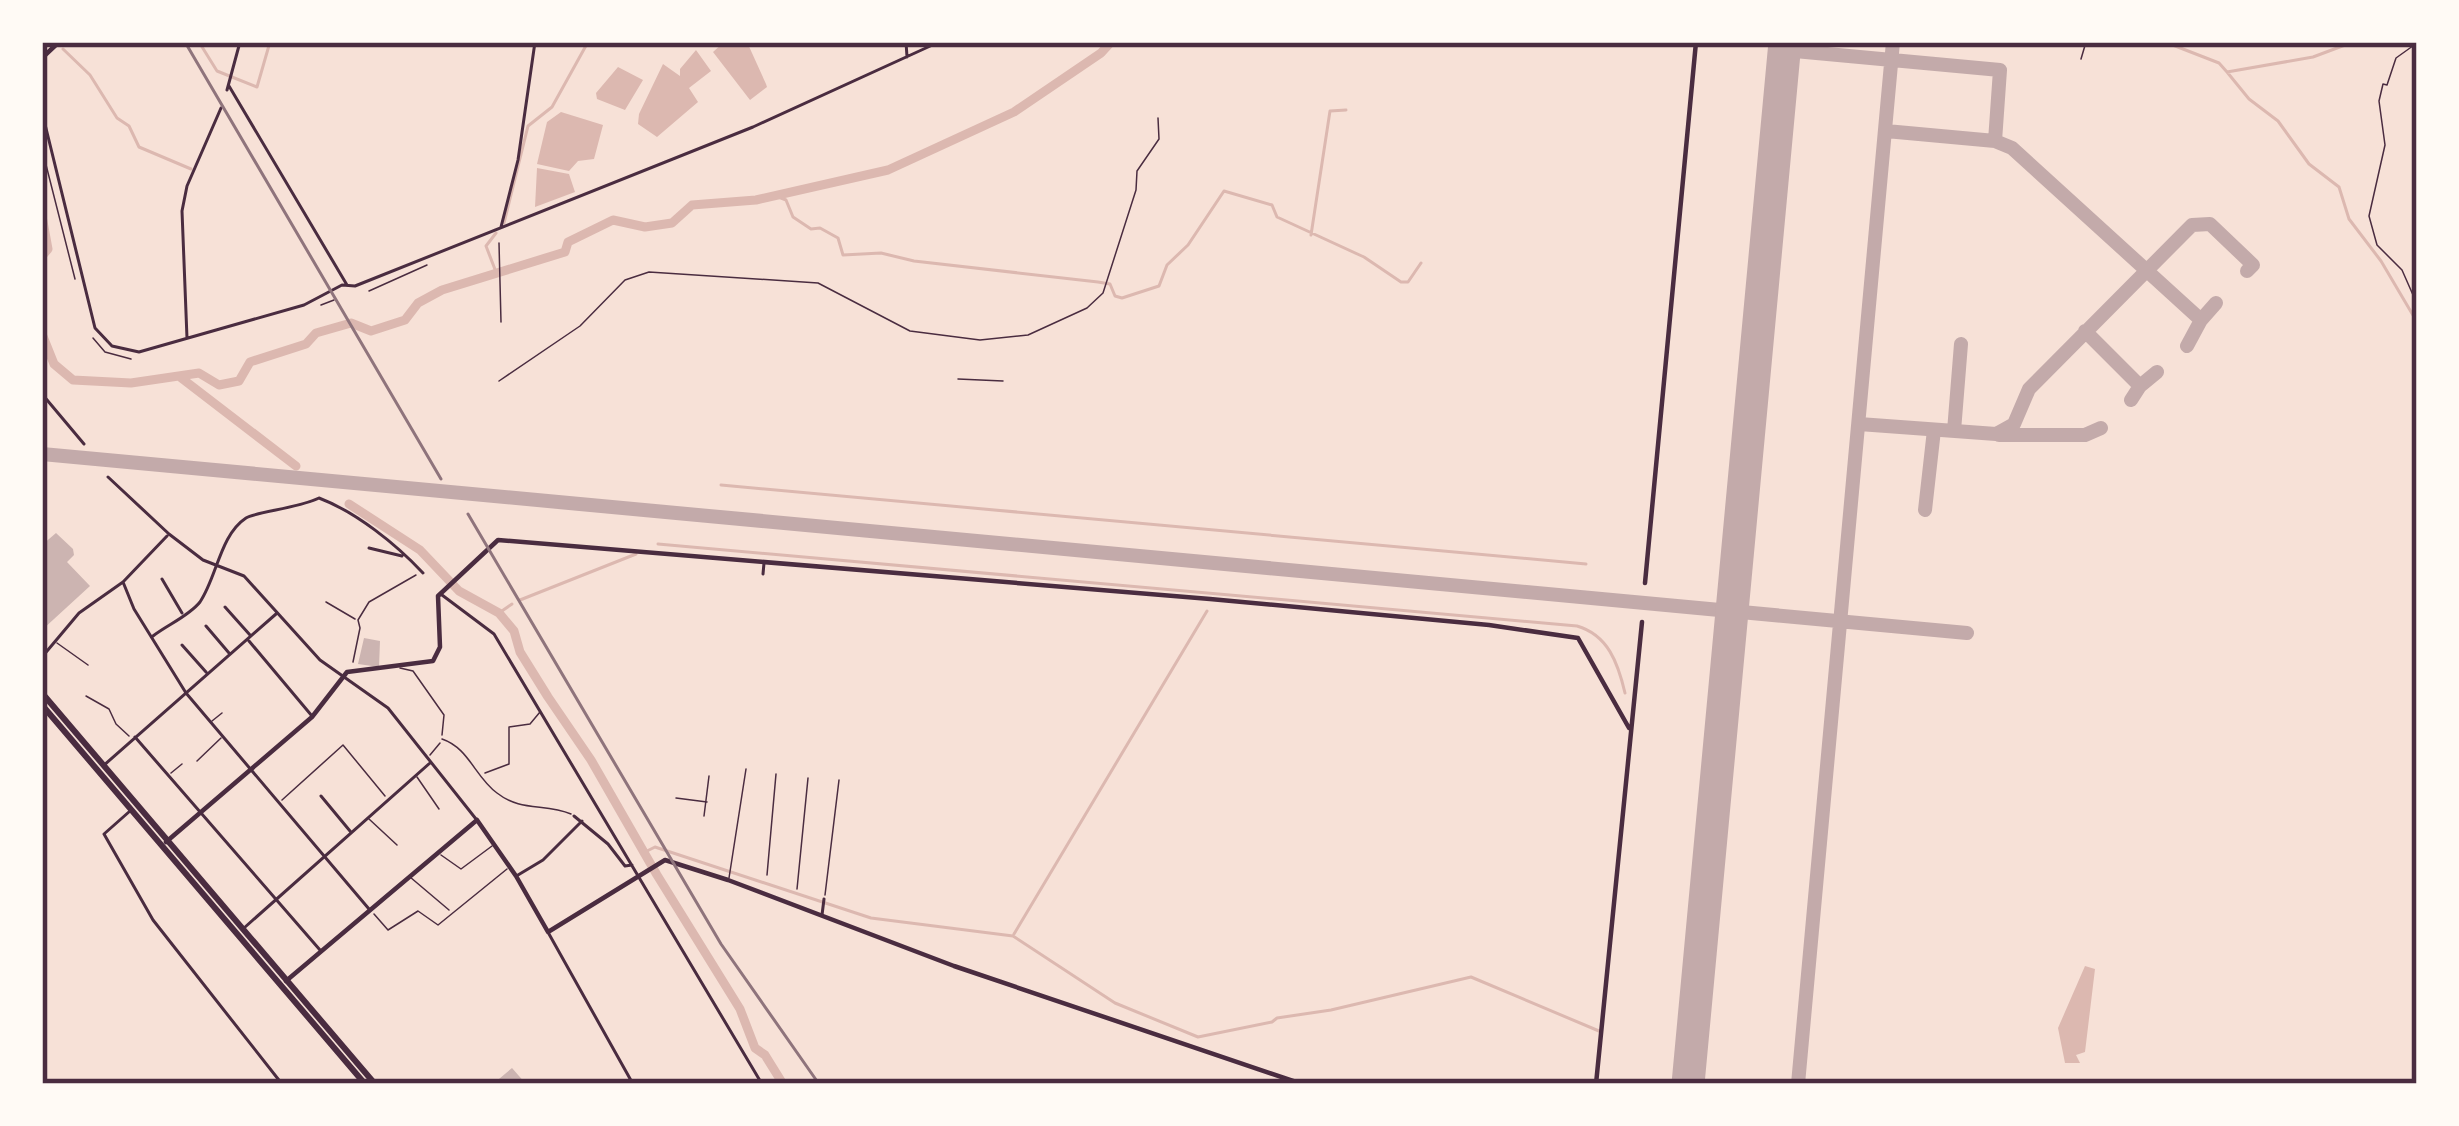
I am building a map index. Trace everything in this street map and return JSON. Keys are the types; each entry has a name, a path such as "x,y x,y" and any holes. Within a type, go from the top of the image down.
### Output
{"main road":[{"path":"42,693 131,810 165,843"},
{"path":"42,705 375,1084"},
{"path":"284,983 364,1084"}],"street":[{"path":"42,58 59,42"},
{"path":"240,42 229,84 348,286"},
{"path":"500,228 518,160 535,42"},
{"path":"906,42 907,57"},
{"path":"42,112 98,332 108,344 128,352 187,341 304,304 342,285 753,127 939,42"},
{"path":"1646,583 1696,42"},
{"path":"187,341 182,211 221,108"},
{"path":"42,394 84,444"},
{"path":"108,477 203,560 244,576 320,660 388,709 495,843 633,1084"},
{"path":"152,638 196,607 223,550 250,514 302,507 319,498 336,505 423,573"},
{"path":"42,657 80,613 123,582 169,534"},
{"path":"165,843 312,717 350,671 426,663 437,657 436,609 443,591 497,539 1210,598 1578,638 1629,728"},
{"path":"369,548 409,559"},
{"path":"763,574 764,561"},
{"path":"162,579 183,615"},
{"path":"123,582 134,609 186,692 370,910"},
{"path":"443,591 494,634 761,1084"},
{"path":"225,607 312,717"},
{"path":"99,769 278,613"},
{"path":"1596,1084 1642,622"},
{"path":"206,626 230,655"},
{"path":"182,645 208,674"},
{"path":"134,738 321,952"},
{"path":"240,932 429,760"},
{"path":"321,796 352,832"},
{"path":"131,810 104,834 153,920 282,1084"},
{"path":"574,816 625,866 634,865"},
{"path":"284,983 477,820"},
{"path":"516,876 542,860 582,820"},
{"path":"548,932 657,862 668,861 954,966 1302,1084"},
{"path":"822,916 824,898"}],"lane":[{"path":"2081,58 2086,42"},
{"path":"499,381 580,326 625,280 650,272 818,283 862,302 896,326 980,340 1028,335 1061,323 1103,293 1136,190 1137,171 1159,139 1158,118"},
{"path":"499,243 501,322"},
{"path":"958,379 1004,381"},
{"path":"55,642 88,665"},
{"path":"398,667 413,671 444,715 442,739 429,760"},
{"path":"86,696 109,709 116,724 134,738"},
{"path":"482,775 509,764 509,727 530,724 540,712"},
{"path":"212,722 222,713"},
{"path":"197,761 224,736"},
{"path":"442,739 458,746 494,791 514,804 564,810 574,816"},
{"path":"279,802 343,745 389,801"},
{"path":"168,776 182,764"},
{"path":"728,880 746,770"},
{"path":"767,874 776,774"},
{"path":"416,776 439,809"},
{"path":"704,816 709,776"},
{"path":"797,889 808,778"},
{"path":"824,898 839,780"},
{"path":"676,798 709,802"},
{"path":"369,819 397,845"},
{"path":"438,852 461,869 495,843"},
{"path":"370,910 388,930 414,912 438,926 510,866"},
{"path":"409,875 452,913"}],"path":[{"path":"2417,43 2396,58 2383,84 2379,100 2385,145 2368,216 2377,245 2402,270 2417,304"},
{"path":"42,149 80,296"},
{"path":"311,308 334,300"},
{"path":"87,327 105,352 142,358"},
{"path":"350,671 358,620 369,602 423,573"},
{"path":"326,602 358,620"}],"shaded area":[{"path":"724,42 747,42 766,84 750,100 713,52"},
{"path":"696,50 711,71 689,88 698,102 657,137 638,124 639,114 663,64 680,76 680,69"},
{"path":"618,67 643,80 625,110 597,99 596,93"},
{"path":"561,112 603,125 594,159 578,161 569,171 537,164 547,122"},
{"path":"537,168 569,174 575,192 535,207"},
{"path":"2085,966 2095,969 2085,1052 2076,1055 2080,1063 2065,1063 2058,1028"}],"building":[{"path":"56,533 73,549 67,562 90,586 42,630 42,545"},
{"path":"364,638 380,641 379,667 358,664"},
{"path":"512,1068 526,1084 493,1084"}],"waterway":[{"path":"199,42 217,71 257,87 270,42"},
{"path":"504,223 528,126 552,107 588,42"},
{"path":"42,334 54,364 73,380 131,383 199,373 219,385 239,381 250,362 306,344 316,333 351,323 371,331 405,320 418,303 442,290 565,252 568,242 613,220 645,227 672,223 692,205 756,200 888,170 1014,112 1111,42"},
{"path":"2165,42 2219,63 2227,72 2313,57 2353,42"},
{"path":"63,49 90,75 139,147 191,169"},
{"path":"2227,72 2249,99 2278,121 2309,164 2339,187 2349,219 2417,322"},
{"path":"1311,235 1330,111 1346,110"},
{"path":"776,196 786,200 793,217 838,238 843,255 881,253 1098,282 1110,284 1115,296 1122,298 1159,286 1167,265 1188,245 1224,191 1272,205 1277,217 1364,257 1401,282 1408,282 1421,263"},
{"path":"42,216 48,249 42,256"},
{"path":"496,233 486,246 496,272"},
{"path":"180,377 296,466"},
{"path":"721,485 1586,564"},
{"path":"349,504 420,550 459,591 499,613 514,631 520,652 591,760 740,1009 755,1048 783,1084"},
{"path":"658,544 1577,626 1597,636 1610,652 1625,693"},
{"path":"520,600 636,554"},
{"path":"499,613 512,604"},
{"path":"1014,934 1207,611"},
{"path":"647,851 655,847 871,918 1013,936 1115,1003 1198,1037 1471,977 1599,1031"}],"taxiway":[{"path":"1798,1084 1893,42"},
{"path":"1784,50 2000,70 1995,141"},
{"path":"1886,131 1995,141 2012,148 2201,320"},
{"path":"1859,424 1996,434 2014,424 2029,389 2192,225 2210,224 2253,265 2247,271"},
{"path":"2187,346 2216,303"},
{"path":"2085,331 2140,386"},
{"path":"1954,431 1961,344"},
{"path":"2131,400 2157,372"},
{"path":"1999,435 2085,435 2101,428"},
{"path":"1925,510 1934,430"},
{"path":"42,454 1967,633"}],"runway":[{"path":"1688,1084 1785,42"}],"railway":[{"path":"185,42 441,479"},
{"path":"468,514 721,944 819,1084"}]}
